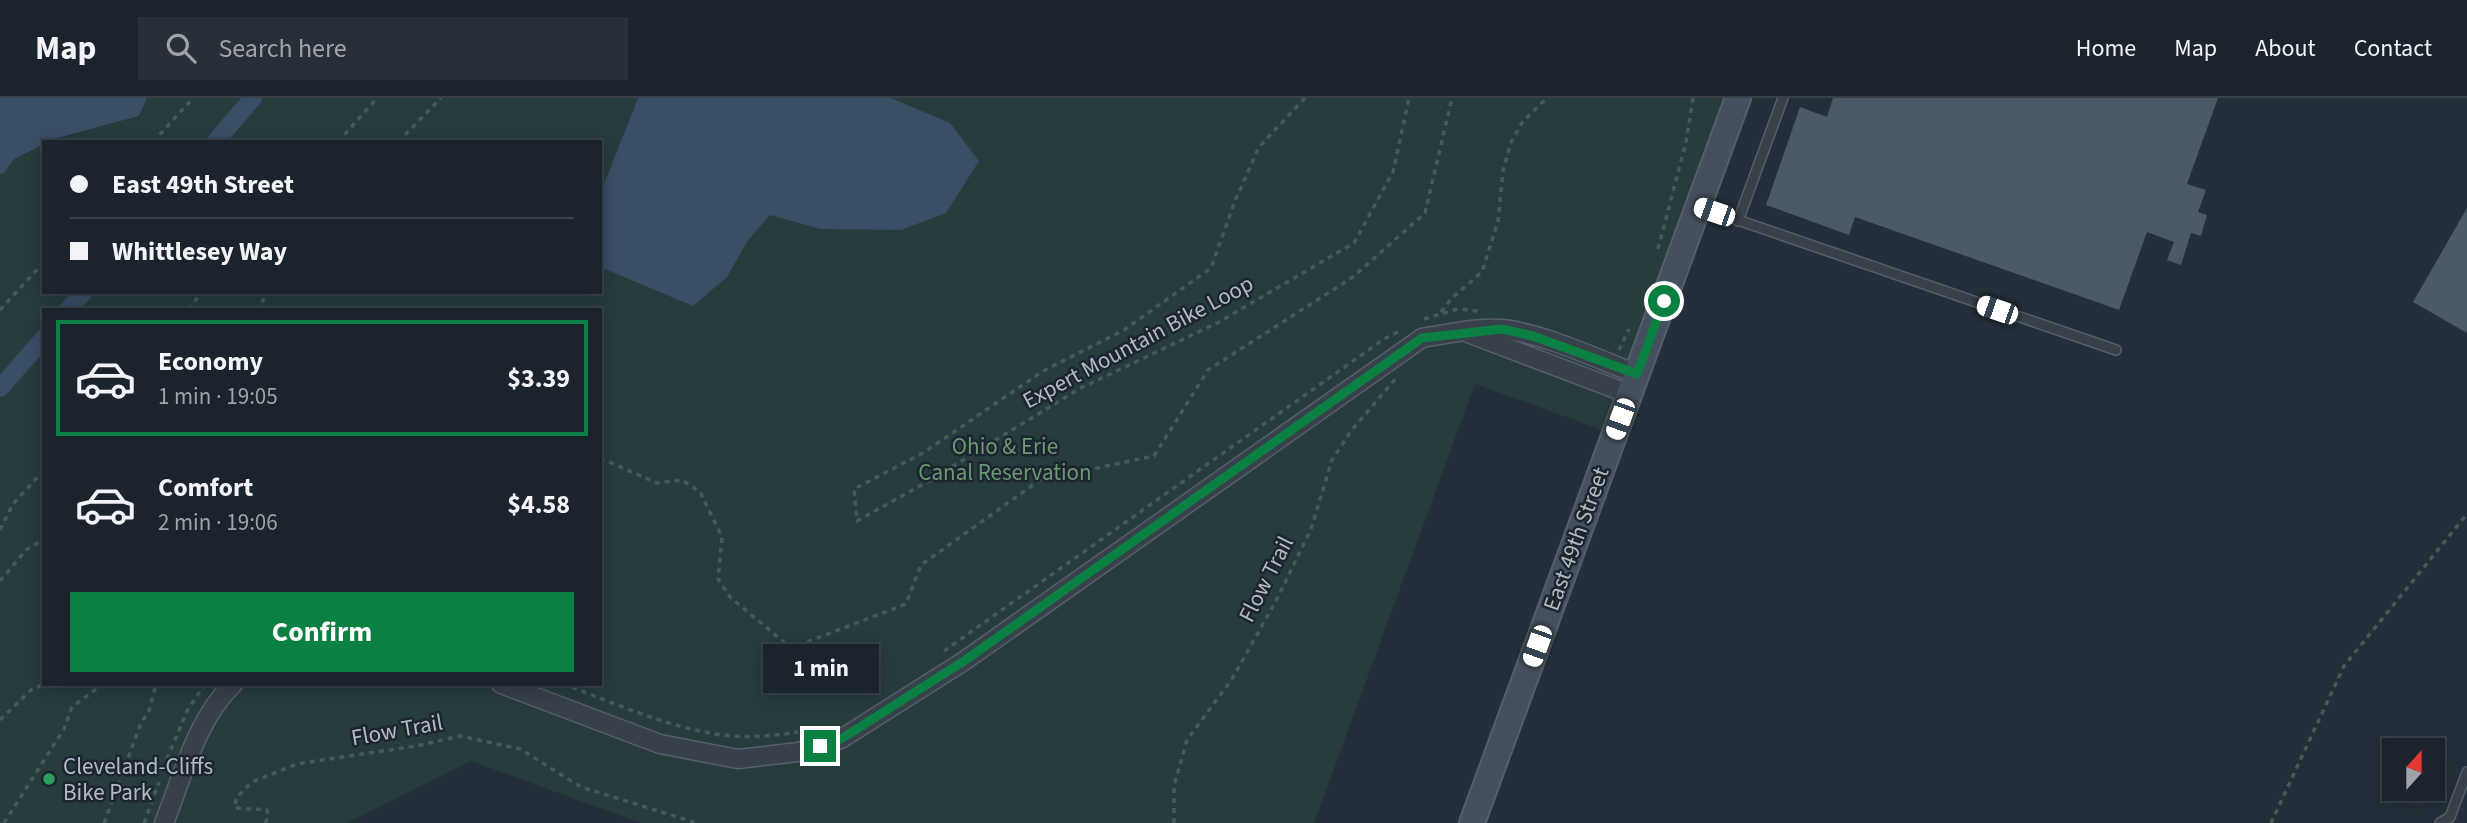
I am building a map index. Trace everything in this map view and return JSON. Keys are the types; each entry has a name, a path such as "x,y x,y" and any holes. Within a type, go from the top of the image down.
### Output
{"street":[{"name":"East 49th Street","path":"1472,823 1738,98"},
{"path":"506,686 660,744 738,759 798,752 841,739 964,661 1422,338 1465,331 1502,329 1533,336 1633,384"},
{"path":"166,818 201,729 219,698 231,686"}],"lane":[{"path":"1738,220 1783,98"},
{"path":"1698,206 2116,350"},
{"path":"2440,823 2450,817 2467,772"}],"path":[{"path":"155,140 193,98"},
{"path":"340,140 377,98"},
{"path":"400,140 441,98"},
{"name":"Expert Mountain Bike Loop","path":"1305,98 1259,147 1235,201 1211,268 1124,330 1042,371 923,453 854,489 858,521 928,482 1079,389 1219,322 1354,243 1393,172 1409,98"},
{"path":"602,459 657,483 682,480 700,492 722,537 718,579 730,597 791,648 906,604 921,565 1040,480 1154,456 1208,370 1353,277 1425,213 1452,98"},
{"path":"1440,314 1451,299 1482,272 1498,221 1503,171 1511,142 1524,121 1547,98"},
{"path":"1657,255 1686,142 1693,98"},
{"path":"0,310 42,264"},
{"path":"257,308 268,294"},
{"path":"1417,322 1458,309 1485,311"},
{"path":"1618,354 1632,323"},
{"path":"943,652 1384,339 1406,328"},
{"name":"Flow Trail","path":"1174,823 1174,786 1187,740 1232,679 1277,599 1311,528 1332,460 1351,431 1396,379 1398,354"},
{"path":"0,530 13,504 42,473"},
{"path":"2272,823 2344,666 2467,514"},
{"path":"0,582 26,550 42,540"},
{"path":"0,720 32,689 42,685"},
{"path":"4,823 64,729 72,707 100,686"},
{"path":"104,823 141,723 149,711 155,686"},
{"path":"569,686 667,722 721,735 761,737 800,732"},
{"name":"Flow Trail","path":"265,823 268,818 267,810 235,808 236,798 251,782 297,764 391,750 460,736 520,749 580,787 698,823"}],"green space":[{"name":"Ohio & Erie Canal Reservation","path":"147,98 1737,98 1614,434 1475,384 1314,823 641,823 471,761 347,823 0,823 0,174 4,173 13,160 42,145 42,294 602,294 602,140 56,140 139,116"}],"water":[{"path":"0,98 147,98 139,116 51,140 42,140 42,145 13,160 4,173 0,174"},
{"path":"638,98 891,98 950,123 979,161 946,213 901,230 821,229 770,215 748,240 727,277 693,306 602,268 602,189"}],"building":[{"path":"1833,98 2218,98 2187,184 2206,190 2198,212 2207,215 2201,236 2191,233 2181,265 2167,260 2174,242 2147,232 2119,310 1855,217 1849,235 1766,205 1800,107 1827,117"},
{"path":"2467,208 2467,333 2413,302"}],"waterway":[{"path":"217,140 253,98"},
{"path":"70,308 82,294"},
{"path":"0,388 42,340"}],"place":[{"name":"Cleveland-Cliffs Bike Park","path":"49,779"}],"route":[{"path":"820,746 841,739 964,661 1422,338 1465,331 1502,329 1533,336 1637,374 1664,301"}]}
